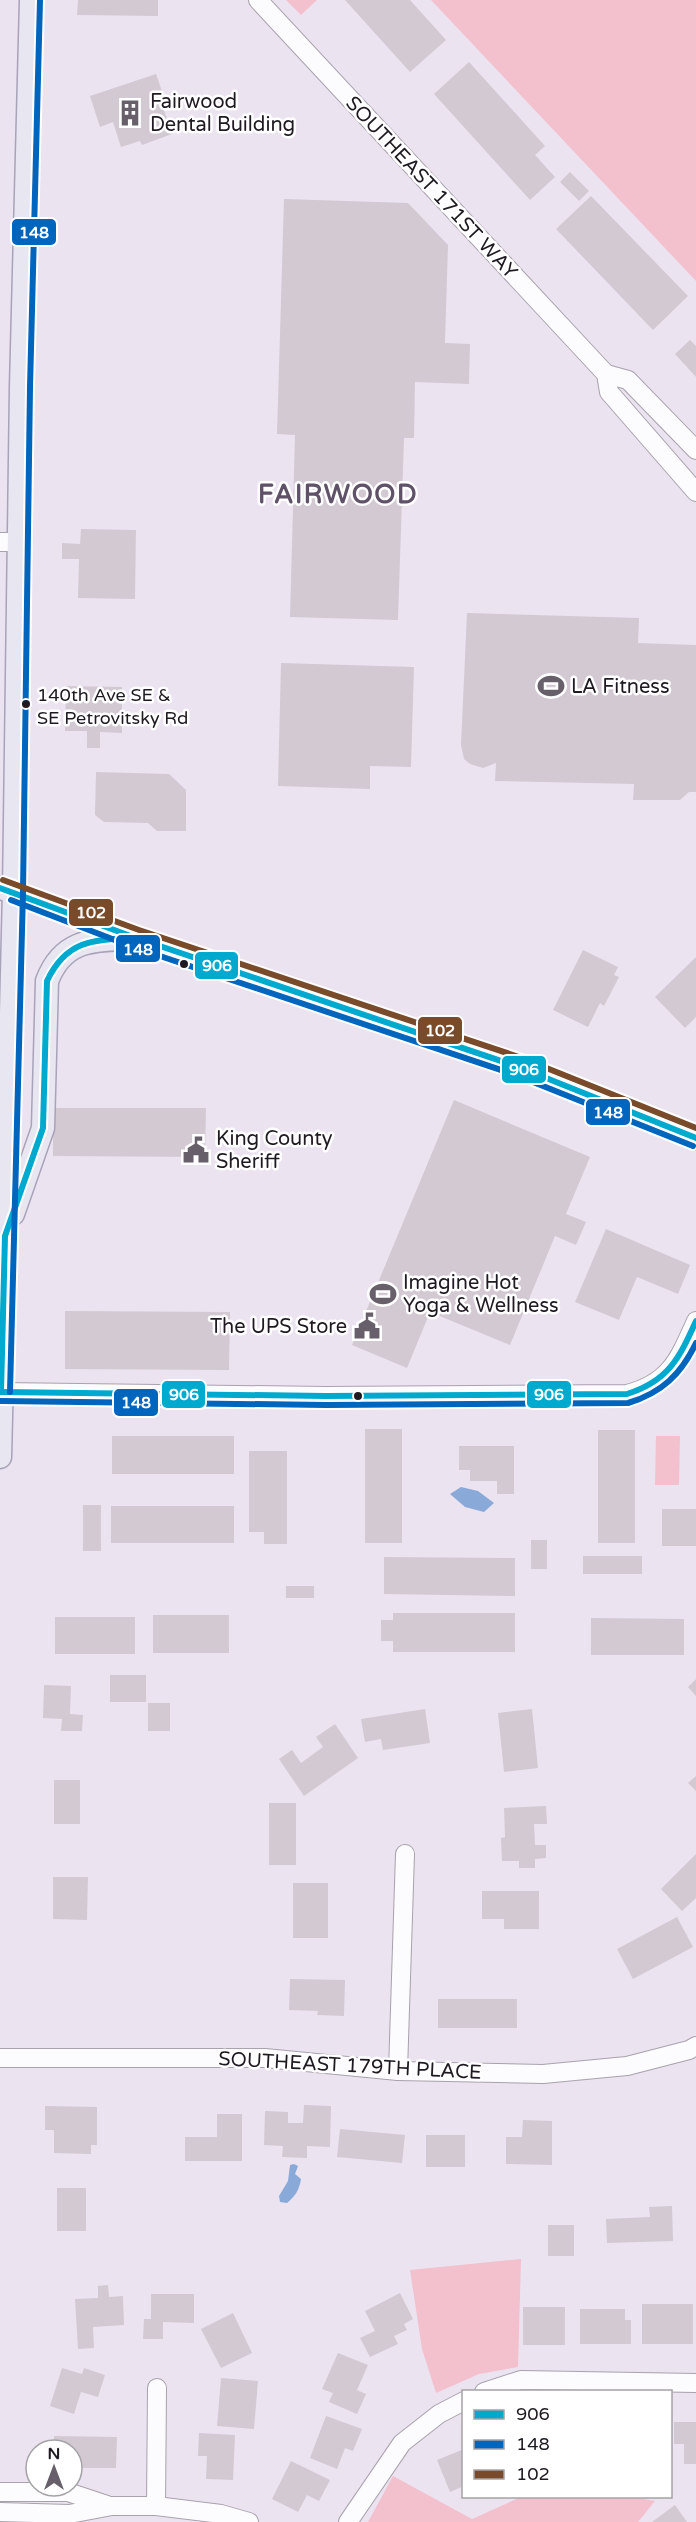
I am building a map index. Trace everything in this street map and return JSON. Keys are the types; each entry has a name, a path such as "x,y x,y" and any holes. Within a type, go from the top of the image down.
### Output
{"main road":[{"path":"0,1457 5,1236 10,542 21,387 31,0"},
{"path":"7,890 136,938 516,1066 696,1138"},
{"path":"5,1236 43,1128 47,981 52,968 62,955 78,944 98,940 136,938"}],"street":[{"name":"SOUTHEAST 171ST WAY","path":"258,0 606,375 609,392 696,492"},
{"name":"SOUTHEAST 171ST WAY","path":"606,375 628,380 696,450"},
{"path":"2,1392 326,1396 627,1394 654,1385 672,1369 696,1321"},
{"path":"398,2071 405,1854"},
{"name":"SOUTHEAST 179TH PLACE","path":"0,2058 265,2058 398,2071 543,2074 627,2066 689,2050 696,2046"},
{"path":"487,2390 521,2380 696,2383"},
{"path":"156,2506 157,2388"},
{"path":"348,2522 402,2443 439,2414 462,2402"},
{"path":"0,2493 68,2493 112,2506"},
{"path":"0,2512 69,2514 112,2506 156,2506 221,2514 249,2522"}],"shaded area":[{"path":"286,0 317,0 301,15"},
{"path":"431,0 696,0 696,281"},
{"path":"656,1436 680,1436 679,1485 655,1485"},
{"path":"521,2259 518,2367 479,2374 436,2393 422,2349 410,2270"},
{"path":"393,2476 472,2519 519,2498 638,2498 655,2501 638,2522 368,2522"}],"water":[{"path":"461,1487 478,1491 494,1503 484,1512 465,1507 450,1494"},
{"path":"290,2165 298,2166 295,2174 301,2179 299,2187 287,2203 280,2202 279,2196 288,2181"}],"building":[{"path":"78,0 158,0 158,16 77,15"},
{"path":"345,0 410,0 446,40 410,72"},
{"path":"469,62 545,146 535,155 555,177 530,200 434,94"},
{"name":"Fairwood Dental Building","path":"156,74 166,103 162,104 172,134 142,145 140,141 121,147 113,122 100,127 90,96"},
{"path":"570,172 589,191 579,201 560,182"},
{"path":"591,196 688,296 653,330 556,229"},
{"path":"284,199 408,203 448,245 445,343 470,344 469,384 415,382 414,438 404,438 398,620 290,617 295,435 277,434"},
{"path":"690,340 696,346 696,377 675,354"},
{"path":"81,529 136,530 135,599 78,598 79,559 62,559 62,543 80,544"},
{"name":"LA Fitness","path":"467,613 639,618 638,643 696,645 696,792 689,792 680,800 633,800 634,784 495,781 496,763 483,768 470,764 464,759 461,745"},
{"path":"281,663 414,667 411,767 370,766 370,789 278,786"},
{"path":"66,686 122,687 122,733 100,732 100,748 87,748 87,731 65,731"},
{"path":"96,772 169,774 186,790 186,831 157,831 148,823 104,822 95,815"},
{"path":"583,950 618,967 614,975 619,977 604,1006 600,1003 588,1027 553,1010"},
{"path":"696,957 696,1017 685,1028 655,997"},
{"path":"454,1100 590,1157 566,1214 586,1222 576,1245 555,1236 510,1345 430,1312 407,1368 352,1345"},
{"path":"53,1108 206,1108 205,1157 53,1156"},
{"path":"606,1229 690,1265 678,1294 637,1277 619,1320 575,1302"},
{"path":"65,1311 230,1312 229,1370 65,1369"},
{"path":"365,1429 402,1429 402,1543 365,1543"},
{"path":"598,1430 635,1430 635,1543 598,1543"},
{"path":"112,1436 234,1436 234,1474 112,1474"},
{"path":"459,1446 514,1446 514,1494 497,1494 497,1481 470,1481 470,1470 459,1470"},
{"path":"249,1451 287,1451 287,1544 264,1544 264,1532 249,1532"},
{"path":"83,1505 101,1505 101,1551 83,1551"},
{"path":"111,1506 234,1506 234,1543 111,1543"},
{"path":"662,1509 696,1509 696,1546 662,1546"},
{"path":"531,1540 547,1540 547,1569 531,1569"},
{"path":"583,1556 642,1556 642,1574 583,1574"},
{"path":"384,1557 515,1558 515,1596 384,1594"},
{"path":"286,1586 314,1586 314,1598 286,1598"},
{"path":"393,1613 515,1613 515,1652 393,1652 393,1641 381,1641 381,1620 393,1620"},
{"path":"153,1615 229,1615 229,1653 153,1653"},
{"path":"55,1617 135,1617 135,1654 55,1654"},
{"path":"591,1618 684,1619 684,1655 591,1655"},
{"path":"110,1675 146,1675 146,1702 110,1702"},
{"path":"696,1679 696,1696 688,1687"},
{"path":"44,1685 71,1686 70,1714 83,1715 82,1731 61,1731 62,1719 43,1718"},
{"path":"148,1703 170,1703 170,1731 148,1731"},
{"path":"425,1709 430,1743 383,1750 381,1739 365,1742 361,1719"},
{"path":"532,1709 538,1768 504,1772 498,1713"},
{"path":"335,1724 358,1758 304,1796 279,1759 292,1750 301,1763 323,1747 316,1737"},
{"path":"696,1776 696,1791 688,1783"},
{"path":"54,1780 80,1780 80,1824 54,1824"},
{"path":"269,1803 296,1803 296,1865 269,1865"},
{"path":"546,1806 547,1824 534,1824 535,1845 546,1845 546,1858 535,1859 535,1868 519,1868 519,1861 502,1861 501,1838 505,1837 504,1808"},
{"path":"696,1854 696,1898 682,1911 661,1889"},
{"path":"53,1877 88,1877 87,1920 53,1919"},
{"path":"293,1883 328,1883 328,1938 293,1938"},
{"path":"482,1891 539,1891 539,1929 504,1929 504,1919 482,1919"},
{"path":"677,1917 693,1947 633,1979 617,1949"},
{"path":"290,1979 345,1980 344,2016 317,2015 318,2011 289,2010"},
{"path":"438,1999 517,1999 517,2028 438,2028"},
{"path":"304,2105 331,2106 330,2147 307,2146 307,2158 282,2157 283,2146 264,2145 265,2111 288,2112 288,2123 303,2123"},
{"path":"45,2106 97,2107 97,2145 91,2145 91,2154 54,2153 54,2130 45,2130"},
{"path":"217,2114 242,2114 242,2161 185,2161 185,2137 217,2137"},
{"path":"523,2120 552,2121 552,2165 506,2164 506,2137 522,2137"},
{"path":"340,2129 405,2135 402,2163 337,2157"},
{"path":"426,2135 465,2135 465,2167 426,2167"},
{"path":"57,2188 86,2188 86,2231 57,2231"},
{"path":"672,2206 673,2241 607,2243 606,2219 650,2217 649,2207"},
{"path":"548,2225 574,2225 574,2256 548,2256"},
{"path":"108,2285 109,2297 123,2296 124,2325 93,2327 94,2348 78,2349 75,2299 98,2298 98,2286"},
{"path":"400,2293 413,2319 404,2324 407,2330 394,2336 398,2344 370,2357 360,2338 375,2331 365,2311"},
{"path":"151,2294 194,2294 194,2323 163,2322 163,2339 143,2339 144,2319 151,2319"},
{"path":"642,2304 693,2304 693,2344 642,2344"},
{"path":"523,2307 565,2307 565,2345 523,2345"},
{"path":"580,2309 625,2309 625,2320 631,2320 631,2344 580,2344"},
{"path":"233,2313 252,2353 221,2368 201,2329"},
{"path":"338,2353 368,2365 357,2390 366,2394 357,2414 329,2402 333,2393 322,2389"},
{"path":"62,2368 82,2374 84,2368 105,2375 98,2397 81,2392 74,2414 50,2406"},
{"path":"221,2378 258,2381 254,2429 217,2426"},
{"path":"326,2416 362,2429 353,2451 345,2448 337,2469 310,2458"},
{"path":"674,2422 696,2422 696,2464 684,2464 684,2444 674,2444"},
{"path":"199,2433 235,2435 233,2480 206,2479 207,2456 198,2456"},
{"path":"54,2436 117,2437 116,2468 84,2468 84,2438 54,2438"},
{"path":"462,2450 462,2487 450,2492 437,2460"},
{"path":"291,2461 330,2480 319,2501 307,2495 298,2512 272,2499"},
{"path":"675,2505 687,2522 652,2522"}],"transit line":[{"name":"148","path":"10,1392 23,892 30,387 40,0"},
{"name":"102","path":"3,880 139,930 519,1057 696,1128"},
{"name":"906","path":"0,888 136,938 516,1066 696,1138"},
{"name":"148","path":"11,900 133,947 513,1074 693,1146"},
{"name":"906","path":"1,1392 5,1236 43,1128 47,981 63,957 83,944 136,938"},
{"name":"906","path":"1,1392 326,1396 627,1394 653,1382 670,1367 684,1347 696,1321"},
{"name":"148","path":"1,1401 326,1405 628,1403 651,1394 669,1381 684,1364 696,1343"}],"place":[{"name":"Fairwood Dental Building","path":"130,113"},
{"name":"LA Fitness","path":"551,686"},
{"name":"140th Ave SE & SE Petrovitsky Rd","path":"26,704"},
{"name":"King County Sheriff","path":"196,1150"},
{"name":"Imagine Hot Yoga & Wellness","path":"383,1294"},
{"name":"The UPS Store","path":"367,1326"}],"district":[{"name":"FAIRWOOD","path":"338,494"}]}
